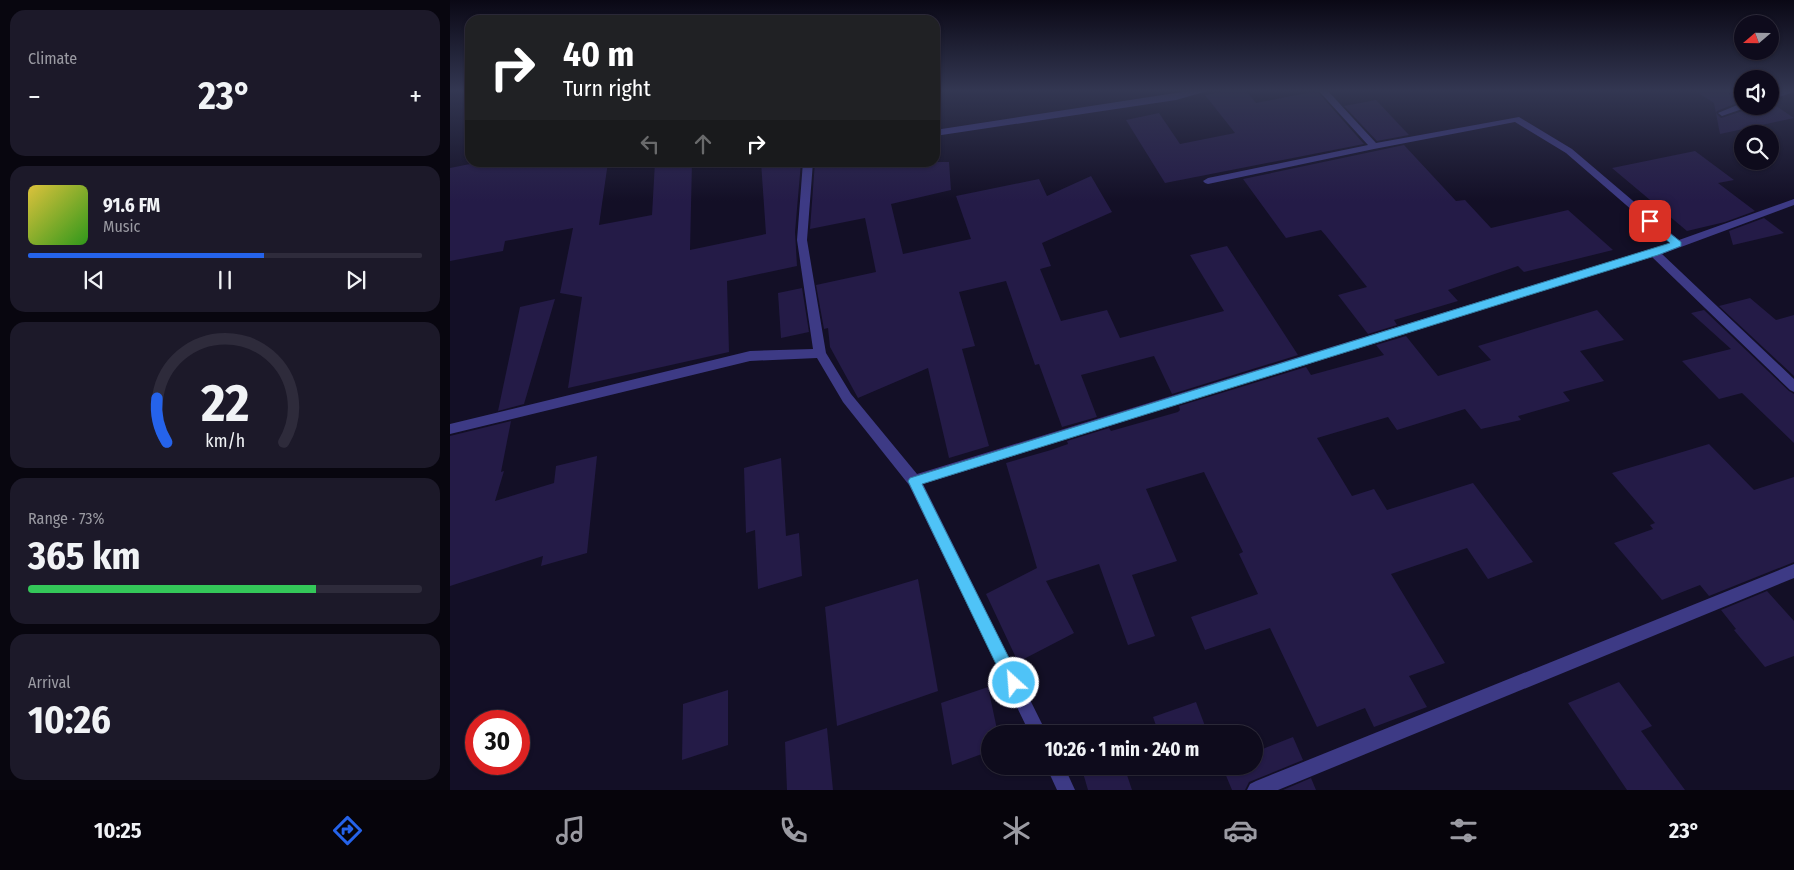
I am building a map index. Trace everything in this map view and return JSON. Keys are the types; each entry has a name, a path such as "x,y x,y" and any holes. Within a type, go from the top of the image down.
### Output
{"street":[{"path":"940,132 976,127"},
{"path":"1356,127 1374,146"},
{"path":"1208,181 1475,127"},
{"path":"1529,127 1569,152 1677,244"},
{"path":"808,167 802,240 820,353 847,398 914,481 1035,725"},
{"path":"914,481 1654,253 1794,202"},
{"path":"1654,253 1794,387"},
{"path":"450,429 750,356 820,353"},
{"path":"1256,790 1794,571"},
{"path":"1059,775 1066,790"}],"building":[{"path":"1130,127 1168,127 1180,144 1235,133 1230,127 1349,127 1364,144 1165,183"},
{"path":"1364,127 1401,127 1409,135 1377,141"},
{"path":"1719,127 1734,127 1734,131 1720,134"},
{"path":"1404,145 1456,201 1465,200 1491,228 1568,210 1613,250 1524,272 1518,266 1448,290 1458,301 1394,320 1397,325 1368,334 1338,295 1367,287 1327,237 1321,230 1286,238 1243,179"},
{"path":"1695,151 1734,180 1718,183 1755,211 1725,222 1687,231 1612,168"},
{"path":"940,162 949,162 951,190 891,204 903,254 971,239 956,196 1039,179 1047,196 1091,176 1112,212 1042,243 1051,266 1040,269 1061,321 1107,310 1120,338 1224,311 1190,255 1227,246 1298,355 1172,394 1154,356 1081,375 1097,417 1062,427 1039,364 1035,365 1006,281 959,292 975,346 962,349 989,446 949,458 928,368 858,398 830,347 828,328 824,329 816,285 876,272 865,218 810,229 815,167 940,167"},
{"path":"465,165 465,167 607,167 599,225 652,215 655,167 692,167 690,250 766,234 761,167 801,167 795,232 797,266 727,281 729,352 568,388 582,297 560,293 573,228 505,241 503,251 450,261 450,168"},
{"path":"1764,218 1784,233 1733,245 1729,231"},
{"path":"802,288 809,332 781,338 778,293"},
{"path":"1750,298 1776,320 1794,315 1794,376 1719,306"},
{"path":"555,299 524,404 498,411 520,307"},
{"path":"1597,310 1624,340 1580,351 1604,381 1563,392 1570,401 1518,416 1521,420 1481,429 1465,409 1397,430 1388,417 1317,438 1352,496 1374,489 1387,510 1473,483 1533,562 1488,579 1467,548 1391,574 1445,663 1409,676 1427,707 1374,727 1365,708 1317,727 1270,628 1205,650 1191,617 1258,594 1239,554 1243,552 1204,472 1146,489 1177,561 1132,575 1155,636 1128,645 1099,564 1046,581 1074,633 1018,662 986,594 1037,568 1006,463 1051,450 1068,444 1067,441 1109,428 1111,431 1178,412 1180,410 1179,406 1306,367 1311,375 1384,355 1376,345 1406,336 1438,376 1491,360 1478,346"},
{"path":"1704,310 1794,394 1794,443 1742,393 1719,399 1682,361 1731,349 1691,313"},
{"path":"511,421 501,472 504,471 495,501 554,483 556,466 597,456 587,553 541,566 543,556 450,586 450,436"},
{"path":"1709,444 1754,490 1794,477 1794,562 1709,596 1700,585 1662,600 1614,543 1653,529 1650,525 1655,523 1612,473"},
{"path":"781,458 786,536 799,533 802,576 758,589 755,530 746,533 744,468"},
{"path":"918,579 938,691 837,726 825,607"},
{"path":"1767,591 1794,621 1794,656 1765,667 1734,630 1736,629 1721,610"},
{"path":"1619,682 1652,726 1641,731 1685,790 1627,790 1568,703"},
{"path":"988,687 996,725 981,725 981,754 952,765 941,703"},
{"path":"728,690 728,745 682,760 683,704"},
{"path":"1196,702 1205,725 1156,725 1153,717"},
{"path":"827,728 833,790 787,790 785,742"},
{"path":"1293,737 1303,760 1249,782 1245,790 1232,790 1226,775 1263,775 1263,749"},
{"path":"1084,775 1127,775 1132,790 1088,790"},
{"path":"1311,778 1316,790 1283,790"}],"route":[{"path":"1014,683 914,481 1654,253 1677,244 1650,221"}]}
